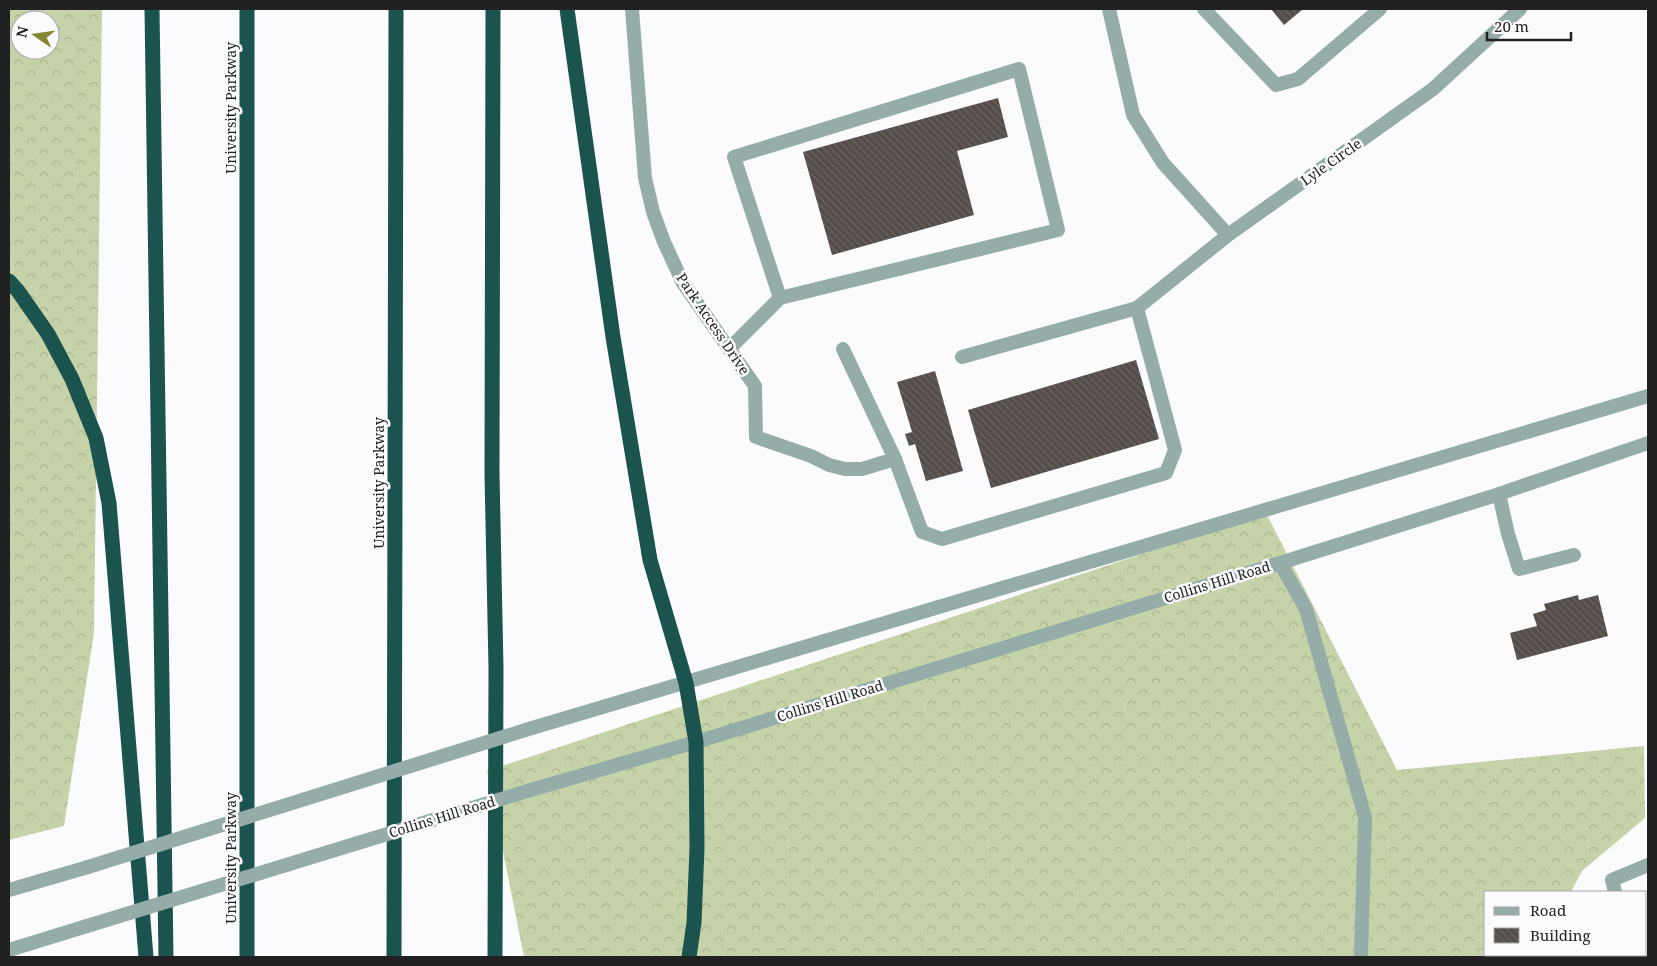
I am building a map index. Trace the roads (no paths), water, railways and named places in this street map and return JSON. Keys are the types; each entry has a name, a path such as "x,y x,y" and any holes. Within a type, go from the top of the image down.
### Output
{"highway":[{"path":"152,9 166,957"},
{"name":"University Parkway","path":"247,9 248,957"},
{"name":"University Parkway","path":"394,957 396,9"},
{"path":"494,9 492,474 496,668 495,957"},
{"path":"567,9 613,337 650,560 686,682 696,742 697,848 694,923 689,957"},
{"path":"9,281 48,334 72,379 96,438 109,503 146,957"}],"street":[{"name":"Park Access Drive","path":"632,9 645,178 653,212 664,242 683,283 755,386 756,437 811,456 828,465 845,469 862,469 895,460"},
{"path":"1108,9 1132,115 1163,163 1228,235"},
{"path":"1204,9 1276,85 1298,79 1380,9"},
{"name":"Lyle Circle","path":"1137,308 1228,235 1433,89 1520,9"},
{"path":"729,349 780,298 1058,230 1019,69 734,157 780,298"},
{"path":"843,349 895,460 922,532 942,539 1166,473 1175,450 1137,308 962,357"},
{"path":"9,890 532,728 1648,396"},
{"name":"Collins Hill Road","path":"9,950 1280,563 1499,494 1648,443"},
{"path":"1499,494 1508,534 1519,569 1574,555"},
{"path":"1280,563 1306,609 1365,817 1361,957"},
{"path":"1616,891 1612,880 1648,865"}]}
